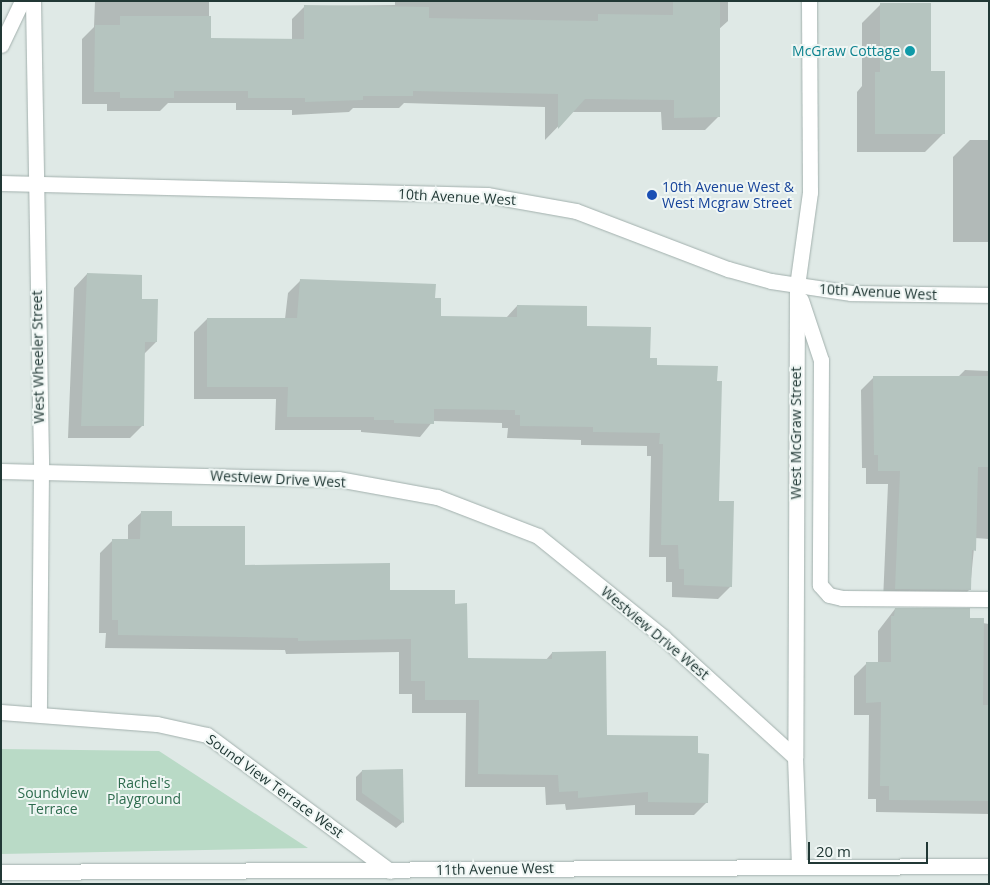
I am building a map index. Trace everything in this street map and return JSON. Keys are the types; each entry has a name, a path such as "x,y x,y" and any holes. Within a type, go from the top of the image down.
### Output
{"street":[{"path":"1,45 22,1"},
{"name":"West Wheeler Street","path":"33,1 41,470 39,712"},
{"name":"West McGraw Street","path":"798,866 794,757 796,286 810,192 809,1"},
{"name":"10th Avenue West","path":"1,183 487,196 532,201 576,211 728,269 796,286 851,293 989,295"},
{"path":"796,286 821,360 820,585 829,595 842,598 989,598"},
{"name":"Westview Drive West","path":"1,471 41,470 338,479 437,497 538,536 663,637 794,757"},
{"name":"Sound View Terrace West","path":"1,712 39,712 157,724 206,735 390,871"},
{"name":"11th Avenue West","path":"1,872 67,878 390,871 798,866 989,866"}],"green space":[{"name":"Soundview Terrace","path":"1,749 159,751 308,848 1,854"}],"building":[{"path":"673,1 720,1 720,117 674,118 674,100 585,99 558,129 558,94 413,91 413,96 363,96 363,100 305,102 305,98 248,98 248,91 174,91 174,98 120,98 120,92 94,92 95,25 120,25 120,16 211,16 211,38 304,39 304,5 429,7 429,18 598,21 598,14 673,15"},
{"name":"McGraw Cottage","path":"880,3 931,3 931,71 945,71 945,134 875,134 875,72 880,72"},
{"path":"87,273 142,275 142,299 158,299 157,342 145,342 144,426 81,426"},
{"path":"300,279 436,284 435,298 441,298 441,316 517,317 517,305 587,306 587,326 651,327 650,358 657,358 657,365 718,366 717,381 722,381 719,501 734,501 732,587 684,585 684,569 679,569 678,545 661,545 663,444 659,444 660,433 593,432 593,427 520,426 520,415 515,415 515,410 434,409 434,424 394,423 394,420 374,420 374,417 287,417 288,387 207,387 207,318 297,318"},
{"path":"873,376 989,376 989,467 978,467 976,551 972,550 971,590 895,589 900,471 878,471 878,455 874,455"},
{"path":"141,511 172,511 172,526 245,526 245,565 390,563 390,590 455,590 455,604 467,603 468,658 552,659 552,652 606,651 607,735 698,736 698,753 709,754 708,803 648,802 648,792 578,798 578,791 559,792 558,775 478,774 479,700 425,700 425,681 411,681 411,639 298,641 298,638 118,635 118,620 112,620 112,539 140,539"},
{"path":"895,608 970,608 970,618 984,618 983,705 989,705 989,801 889,800 889,786 880,786 881,702 866,703 866,662 891,662 891,616 894,616"},
{"path":"403,769 404,823 362,793 362,770"}],"place":[{"name":"McGraw Cottage","path":"910,51"},
{"name":"10th Avenue West & West Mcgraw Street","path":"652,195"}],"park label":[{"name":"Rachel's Playground","path":"144,792"}]}
